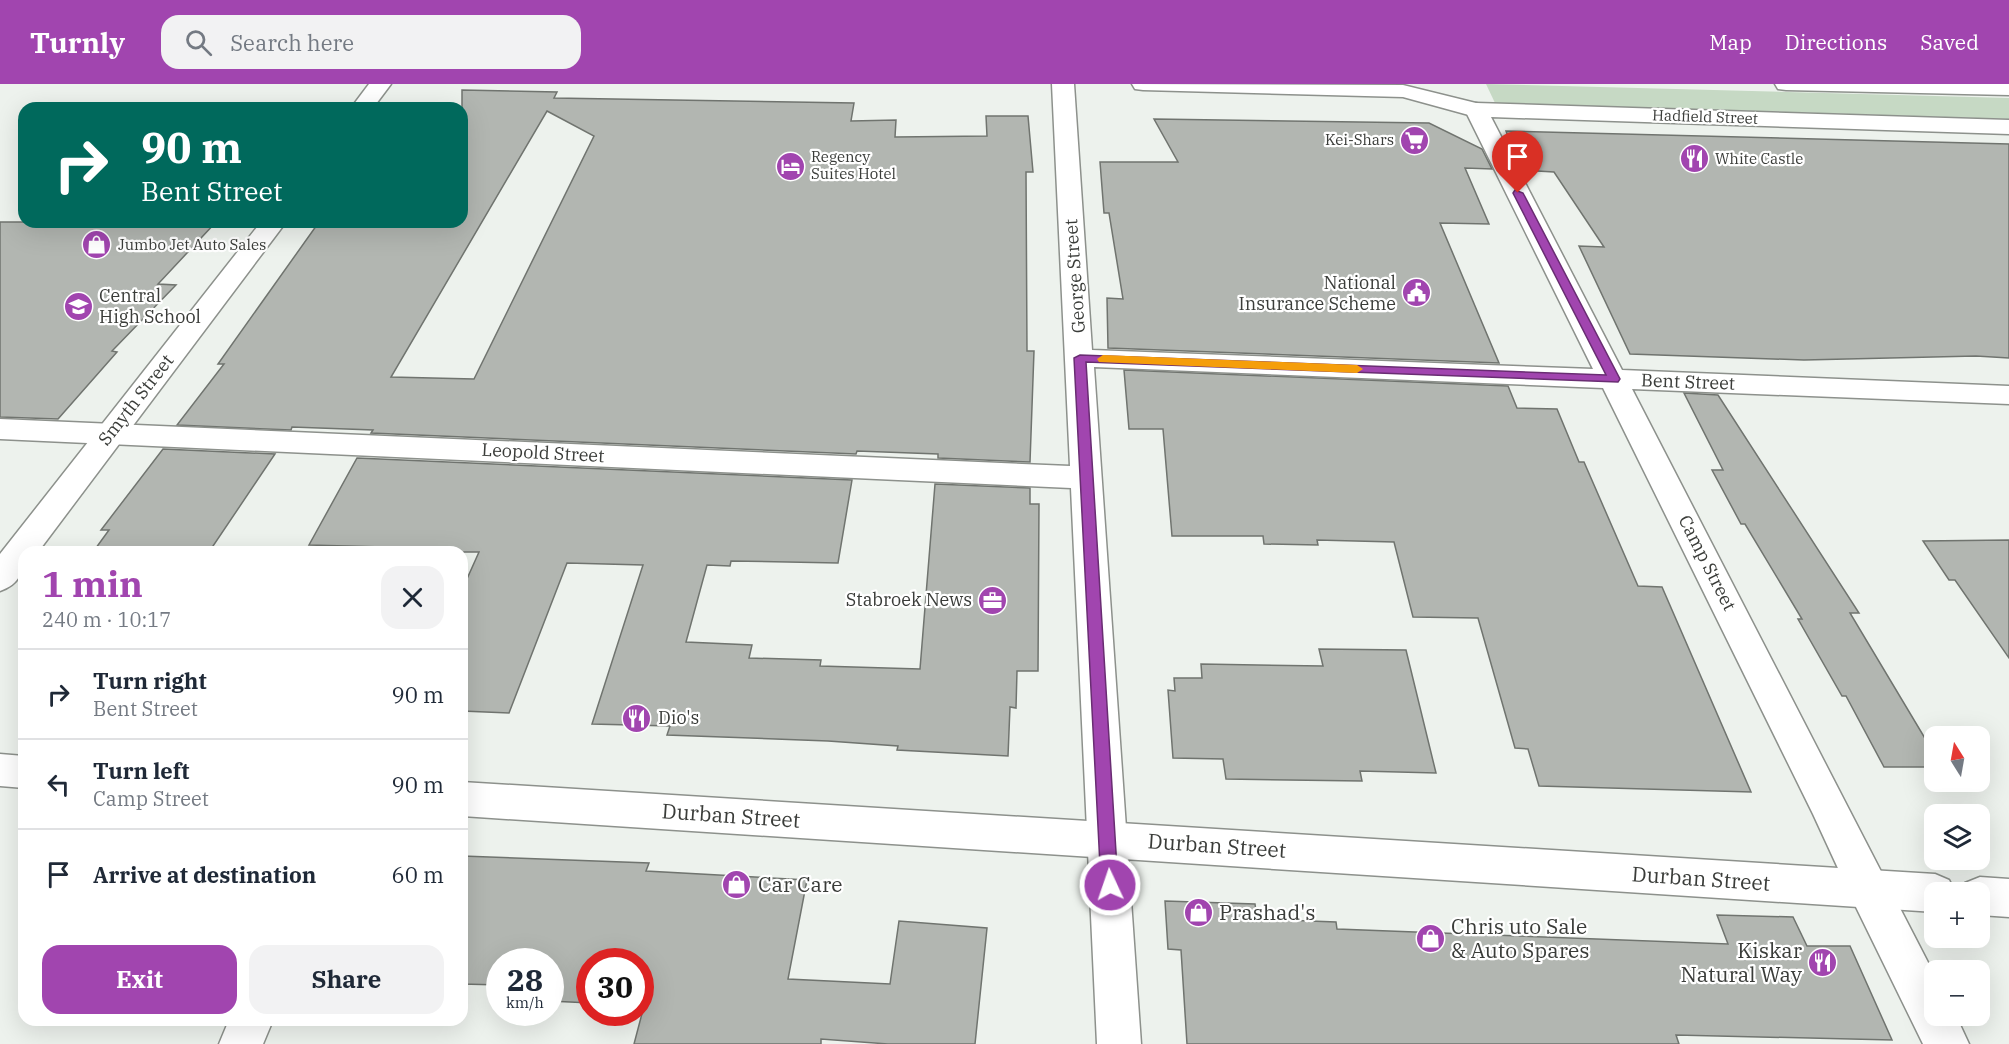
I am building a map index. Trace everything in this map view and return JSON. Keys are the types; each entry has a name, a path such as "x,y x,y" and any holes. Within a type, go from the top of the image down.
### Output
{"street":[{"path":"366,102 380,84"},
{"name":"George Street","path":"1063,84 1119,1044"},
{"name":"Hadfield Street","path":"1143,84 1402,91 1476,110 2009,127"},
{"name":"Hadfield Street","path":"1402,91 1432,84"},
{"name":"Camp Street","path":"1463,84 1614,379 1947,1044"},
{"path":"1786,84 2009,88"},
{"name":"Smyth Street","path":"24,546 269,228"},
{"name":"Bent Street","path":"1080,358 2009,395"},
{"name":"Leopold Street","path":"0,429 1087,477"},
{"name":"Smyth Street","path":"0,578 18,554"},
{"path":"0,770 18,772"},
{"name":"Durban Street","path":"468,799 1924,893"},
{"path":"1990,897 2009,898"},
{"path":"241,1044 248,1026"}],"green space":[{"path":"1486,84 2009,98 2009,119 1495,103"}],"building":[{"path":"462,90 557,92 554,98 854,103 851,121 896,120 895,137 987,136 986,116 1028,116 1033,172 1026,172 1027,351 1034,351 1030,462 938,458 938,454 857,451 856,454 371,433 373,430 292,427 291,430 177,425 224,364 218,364 315,228 468,228 468,102 462,102","holes":["547,111 594,136 474,379 391,377"]},
{"path":"1154,119 1429,123 1482,149 1492,169 1465,168 1489,224 1440,223 1499,363 1108,348 1107,298 1123,299 1109,213 1104,213 1100,162 1178,162"},
{"path":"1506,131 2009,144 2009,358 1976,356 1804,360 1630,354 1579,246 1604,247 1554,172 1521,170"},
{"path":"0,222 18,222 18,228 210,228 158,284 176,285 112,351 117,352 58,419 0,417"},
{"path":"1124,370 1508,386 1517,408 1557,409 1579,462 1584,462 1638,586 1662,587 1751,792 1539,786 1528,749 1515,748 1478,618 1413,617 1394,542 1317,540 1318,545 1264,544 1263,536 1172,536 1163,429 1129,429"},
{"path":"1684,393 1718,395 1859,613 1850,613 1924,737 1924,767 1884,767 1846,696 1842,696 1798,619 1802,619 1745,524 1741,524 1712,470 1723,470"},
{"path":"163,449 275,454 213,546 97,546 109,530 101,530"},
{"path":"357,458 852,480 838,563 731,561 730,566 707,565 686,642 752,645 749,658 821,660 820,666 920,669 935,484 1030,488 1030,504 1039,504 1038,671 1017,671 1016,708 1010,707 1008,756 897,750 898,746 828,741 667,735 670,726 592,724 643,565 567,563 509,713 468,711 468,577 479,552 468,552 468,546 309,545"},
{"path":"2009,540 2009,658 1955,580 1949,580 1923,541"},
{"path":"1319,649 1406,650 1436,773 1360,771 1362,781 1226,779 1223,759 1173,758 1168,690 1175,691 1174,678 1202,678 1201,664 1323,666"},
{"path":"468,856 649,863 646,871 807,880 788,979 890,984 899,921 987,928 975,1044 888,1044 821,1039 821,1044 634,1044 639,1026 654,1026 654,948 576,948 576,1002 564,1002 564,948 486,948 486,985 468,984"},
{"path":"1165,901 1255,904 1257,919 1336,922 1337,929 1728,944 1717,915 1793,917 1807,946 1850,946 1892,1040 1676,1035 1679,1044 1187,1044 1181,950 1168,949"}],"slow traffic":[{"path":"1103,359 1357,369"}],"place":[{"name":"Kei-Shars","path":"1415,140"},
{"name":"White Castle","path":"1694,159"},
{"name":"Regency Suites Hotel","path":"790,166"},
{"name":"Jumbo Jet Auto Sales","path":"97,245"},
{"name":"National Insurance Scheme","path":"1417,293"},
{"name":"Central High School","path":"78,306"},
{"name":"Stabroek News","path":"993,600"},
{"name":"Dio's","path":"637,718"},
{"name":"Car Care","path":"737,885"},
{"name":"Prashad's","path":"1198,913"},
{"name":"Chris uto Sale & Auto Spares","path":"1430,939"},
{"name":"Kiskar Natural Way","path":"1823,963"}],"route":[{"path":"1110,885 1080,358 1614,379 1518,193"}]}
